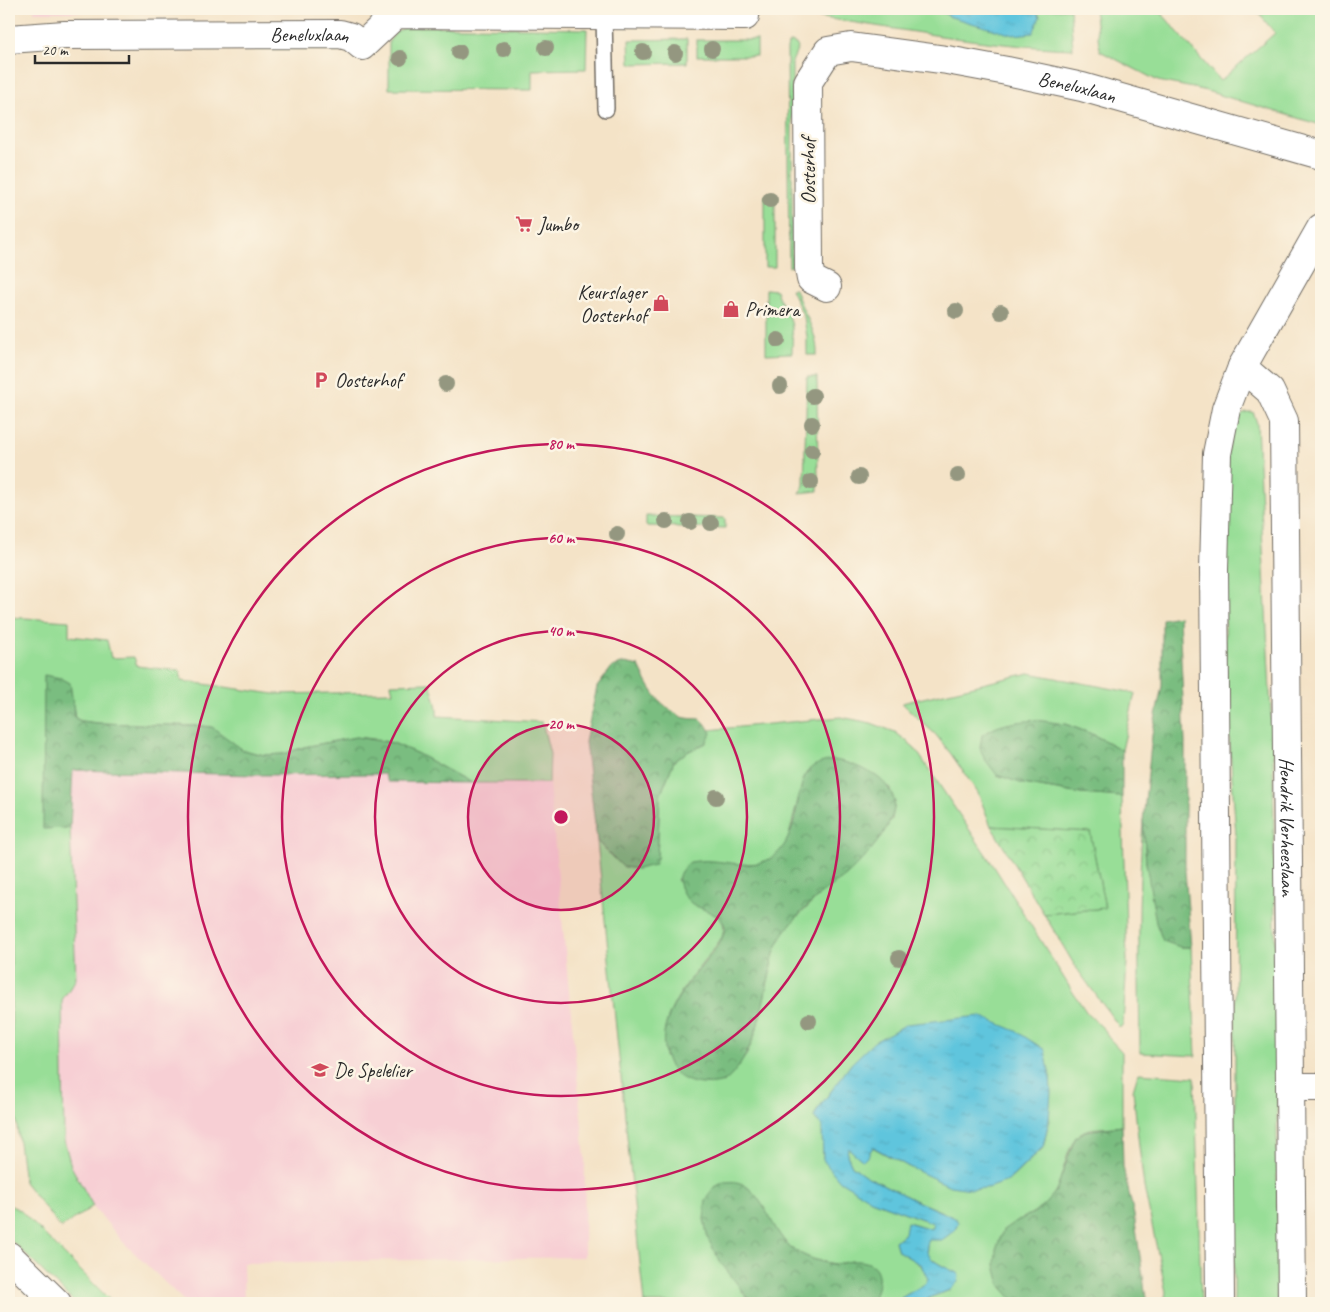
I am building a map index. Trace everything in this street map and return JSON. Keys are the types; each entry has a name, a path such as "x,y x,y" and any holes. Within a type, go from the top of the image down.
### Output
{"street":[{"name":"Beneluxlaan","path":"9,39 66,35 340,34 351,37 362,46 396,14 591,13 745,16"},
{"name":"Beneluxlaan","path":"828,51 851,47 947,60 1007,71 1082,87 1321,155"},
{"name":"Oosterhof","path":"827,287 811,279 809,268 808,82 828,51"},
{"path":"1220,1303 1214,570 1216,464 1226,409 1242,367 1321,228"},
{"name":"Hendrik Verheeslaan","path":"1242,367 1270,390 1284,422 1292,1303"},
{"path":"1290,1087 1321,1087"},
{"path":"9,1256 57,1303"}],"lane":[{"path":"591,13 606,109"}],"shaded area":[{"path":"34,9 378,9 378,12 34,12"},
{"name":"De Spelelier","path":"73,770 255,775 384,774 388,782 549,783 585,1158 584,1257 243,1263 244,1303 186,1303 122,1241 93,1206 71,1166 64,1140 62,1000 76,979 70,828"}],"green space":[{"path":"796,9 936,9 951,17 1040,17 1036,9 1070,9 1073,49 1005,44 937,35 802,15"},
{"path":"1094,9 1158,9 1220,81 1275,33 1255,9 1321,9 1321,125 1203,90 1158,81 1100,51"},
{"path":"410,26 587,29 586,69 532,70 532,90 389,89 389,41 397,31"},
{"path":"687,39 687,63 630,64 629,40"},
{"path":"697,40 757,40 757,56 697,56"},
{"path":"791,42 796,44 798,48 792,62 792,266 789,267 787,49 788,44"},
{"path":"775,194 775,267 765,267 765,195"},
{"path":"766,289 776,290 791,320 792,353 766,354"},
{"path":"791,289 795,289 812,330 817,346 817,355 807,355 804,317"},
{"path":"807,377 817,377 818,491 800,493 804,485"},
{"path":"1246,412 1253,412 1257,423 1273,755 1277,1094 1277,1303 1234,1303 1236,836 1226,688 1223,471 1236,417"},
{"path":"646,516 725,518 725,528 646,526"},
{"path":"1179,616 1185,742 1185,871 1191,947 1180,947 1163,941 1156,923 1146,863 1143,821 1152,735 1162,686 1162,619"},
{"path":"9,617 69,621 69,636 107,640 111,658 134,657 137,666 180,671 182,681 274,694 393,692 391,684 430,683 436,704 437,716 542,722 550,754 549,783 471,783 418,754 393,743 356,737 304,747 284,754 264,755 243,750 212,728 203,726 81,721 75,718 69,683 43,828 70,828 76,979 62,1000 64,1140 71,1166 93,1206 61,1228 24,1182 16,1118 12,1054"},
{"path":"625,663 639,666 663,704 682,717 702,720 711,733 706,743 674,761 660,796 657,858 654,865 637,869 623,867 597,841 585,742 597,687 612,667"},
{"path":"1029,673 1135,693 1122,750 1092,734 1065,724 1023,784 1081,794 1122,797 1127,962 1123,1024 1120,1028 1075,966 1044,914 1105,908 1090,832 991,826 978,793 951,754 936,735 902,703"},
{"path":"44,675 61,678 70,683 75,718 81,721 212,727 243,750 264,755 284,754 304,747 356,737 393,743 418,754 471,783 388,782 384,774 255,775 73,770 70,828 43,829"},
{"path":"841,717 871,723 895,732 914,747 995,868 1074,994 1087,1013 1105,1030 1108,1037 1122,1052 1122,1126 1097,1128 1084,1131 1078,1135 1070,1149 1053,1196 1038,1210 1013,1223 1000,1285 1016,1303 922,1303 931,1297 950,1290 957,1273 941,1265 928,1254 927,1248 930,1236 945,1213 866,1176 852,1166 847,1155 848,1147 867,1157 872,1147 909,1167 1008,1181 1043,1148 1049,1120 1050,1076 852,1063 814,1117 822,1126 823,1160 871,1200 933,1223 931,1229 908,1222 905,1233 895,1241 898,1251 924,1269 929,1279 925,1284 901,1298 904,1303 871,1303 852,1261 835,1264 812,1259 791,1249 778,1233 762,1206 742,1292 752,1303 644,1303 597,841 614,859 657,858 660,796 674,761 706,743 709,730","holes":["808,770 889,787 895,802 892,819 848,874 822,893 787,927 775,949 756,1032 747,1054 734,1072 723,1083 665,1057 665,1029 674,1004 722,937 724,929 720,918 689,901 677,879 744,864 761,863 773,858 783,849 788,839 803,780"]},
{"path":"1036,720 1065,724 1092,734 1122,750 1122,797 1081,794 1023,784 997,775 984,758 980,748 982,735 988,731 1015,722"},
{"path":"832,760 857,766 883,781 891,792 894,801 891,820 879,840 863,859 846,876 825,890 808,905 784,932 774,954 755,1033 736,1070 727,1079 719,1083 699,1084 688,1081 678,1075 668,1062 664,1048 667,1020 681,993 718,945 725,929 724,924 717,916 687,900 680,887 680,873 690,862 707,861 750,864 762,862 772,857 786,843 806,773 816,765"},
{"path":"1143,821 1146,863 1180,947 1191,947 1196,1056 1140,1053 1139,908"},
{"path":"991,826 1090,832 1105,908 1044,914"},
{"path":"1138,1073 1195,1077 1201,1303 1164,1303 1166,1292 1144,1187 1139,1146 1133,1090"},
{"path":"1122,1126 1123,1167 1134,1215 1146,1298 1143,1303 1016,1303 1000,1285 995,1265 996,1250 1003,1230 1035,1212 1056,1191 1075,1138 1085,1131"},
{"path":"724,1182 736,1182 751,1190 778,1232 792,1249 818,1261 836,1264 862,1261 870,1263 875,1267 878,1279 872,1302 752,1303 721,1263 708,1239 704,1219 706,1200 713,1188"},
{"path":"9,1205 20,1210 113,1303 75,1303 9,1238"}],"water":[{"path":"936,9 1036,9 1040,17 1033,33 1013,35 951,17"},
{"path":"980,1016 1016,1031 1045,1050 1051,1092 1049,1120 1043,1147 1008,1181 987,1188 971,1189 950,1186 909,1167 873,1147 863,1161 848,1148 847,1155 852,1166 866,1176 955,1218 958,1222 955,1230 942,1240 929,1240 927,1252 934,1261 957,1273 959,1276 958,1282 950,1290 931,1297 922,1303 904,1303 901,1298 925,1284 928,1279 921,1265 898,1251 895,1241 905,1233 907,1222 931,1229 933,1223 871,1200 840,1181 823,1160 822,1126 814,1117 852,1063 874,1042 907,1024"}],"place":[{"name":"Jumbo","path":"524,224"},
{"name":"Keurslager Oosterhof","path":"661,303"},
{"name":"Primera","path":"731,309"},
{"name":"Oosterhof","path":"321,380"},
{"name":"De Spelelier","path":"320,1070"}]}
